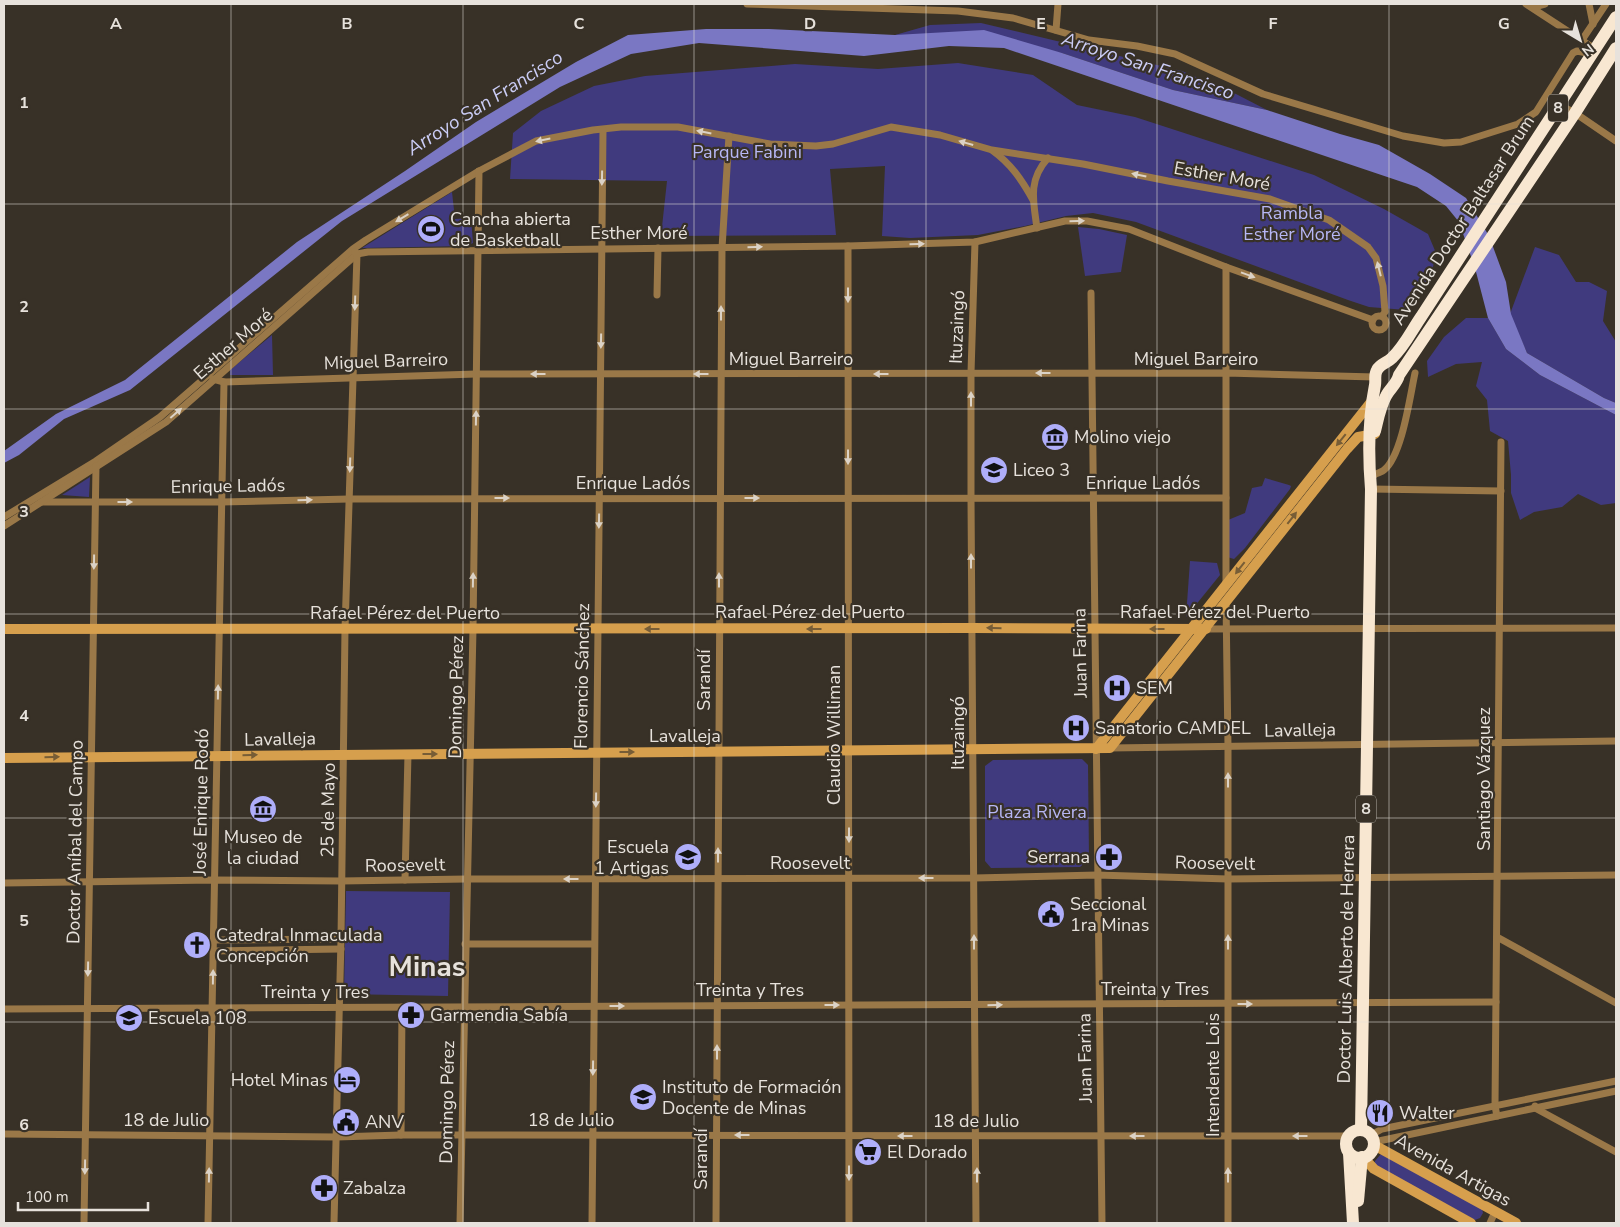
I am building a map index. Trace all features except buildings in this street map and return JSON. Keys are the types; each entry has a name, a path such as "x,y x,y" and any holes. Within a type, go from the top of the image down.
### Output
{"highway":[{"name":"Avenida Doctor Baltasar Brum","path":"1385,364 1398,352 1616,17"},
{"name":"Avenida Doctor Baltasar Brum","path":"1396,380 1575,113 1616,48"},
{"name":"8","path":"1375,379 1379,366 1385,364"},
{"path":"1375,379 1383,387 1396,380 1394,366 1385,364"},
{"name":"Doctor Luis Alberto de Herrera","path":"1370,1138 1363,1004 1371,402 1375,379"},
{"name":"Doctor Luis Alberto de Herrera","path":"1371,489 1374,475 1371,435 1387,393 1396,380"},
{"path":"1349,1153 1353,1156 1362,1157 1370,1153 1370,1138 1356,1130 1348,1136 1346,1145 1349,1153 1354,1223"},
{"path":"1354,1223 1362,1157"}],"main road":[{"path":"1110,748 1226,603 1325,469 1371,402"},
{"path":"1096,749 1226,586 1325,469 1358,438 1371,435"},
{"name":"Rafael Pérez del Puerto","path":"4,629 1206,629"},
{"name":"Lavalleja","path":"4,758 1110,748"},
{"name":"Avenida Artigas","path":"1370,1138 1516,1223"},
{"path":"1362,1157 1374,1169 1471,1223"}],"street":[{"path":"747,4 959,8 1013,18 1089,40 1137,46 1175,54 1263,94 1403,136 1444,143 1461,142 1518,124 1536,112 1573,53 1578,51 1594,51"},
{"path":"1056,30 1058,4"},
{"path":"1531,6 1545,4"},
{"path":"1589,4 1593,24"},
{"path":"1582,40 1606,4"},
{"path":"1531,6 1582,40 1594,51"},
{"path":"1560,105 1616,141"},
{"name":"Esther Moré","path":"4,517 96,465 166,422 212,377 355,252 479,171 536,141 593,130 621,126 678,127 770,144 816,146 833,144 891,126 940,135 992,150 1048,158 1270,199 1329,220 1368,247 1376,258 1383,286 1385,312 1382,316"},
{"name":"Florencio Sánchez","path":"592,1223 603,130"},
{"name":"Sarandí","path":"716,1223 722,248 729,136"},
{"name":"Esther Moré","path":"992,150 1004,159 1022,181 1033,200"},
{"name":"Esther Moré","path":"1037,228 1033,200 1035,179 1039,168 1048,158"},
{"name":"Domingo Pérez","path":"460,1223 470,754 479,171"},
{"name":"Esther Moré","path":"355,252 848,246 975,242 1076,220 1129,229 1226,267 1372,320"},
{"name":"Ituzaingó","path":"975,242 971,374 971,498 974,1005 977,1136 976,1223"},
{"name":"Claudio Williman","path":"848,246 849,1223"},
{"path":"657,295 658,248"},
{"name":"25 de Mayo","path":"334,1223 341,949 345,629 355,252"},
{"name":"Intendente Lois","path":"1226,267 1228,1223"},
{"name":"Juan Farina","path":"1091,293 1102,1223"},
{"path":"1376,316 1382,316 1386,322 1383,329 1377,330 1374,328 1372,320 1376,316"},
{"name":"Miguel Barreiro","path":"212,377 224,382 476,374 1226,373 1375,379"},
{"path":"1374,475 1384,471 1390,464 1396,450 1403,432 1415,373"},
{"name":"José Enrique Rodó","path":"208,1223 224,382"},
{"name":"Santiago Vázquez","path":"1497,1116 1495,1106 1501,442"},
{"name":"Esther Moré","path":"4,526 96,465"},
{"name":"Doctor Aníbal del Campo","path":"84,1223 96,465"},
{"path":"1371,489 1501,491"},
{"name":"Enrique Ladós","path":"41,502 221,502 349,498 1226,498"},
{"name":"Rafael Pérez del Puerto","path":"1206,629 1616,628"},
{"name":"Lavalleja","path":"1110,748 1616,741"},
{"path":"405,880 408,754"},
{"name":"Roosevelt","path":"4,883 214,880 974,878 1097,875 1228,879 1498,878 1616,875"},
{"path":"1497,938 1616,1002"},
{"path":"214,940 341,940"},
{"path":"465,944 594,944"},
{"path":"214,951 341,949"},
{"name":"Treinta y Tres","path":"4,1009 1496,1002"},
{"path":"401,1135 402,1007"},
{"path":"1370,1138 1382,1129 1616,1081"},
{"path":"1370,1138 1497,1116 1616,1091"},
{"path":"1534,1098 1535,1108"},
{"path":"1535,1108 1616,1152"},
{"name":"18 de Julio","path":"4,1134 210,1136 1348,1136"},
{"path":"1490,1223 1495,1212"}],"green space":[{"path":"981,23 1182,71 1236,94 1267,110 1173,90 1062,53 895,35 930,25"},
{"path":"958,63 1033,75 1077,105 1135,117 1314,175 1384,209 1428,234 1436,253 1431,276 1406,310 1369,307 1136,222 1093,213 1066,216 978,235 910,238 882,236 885,166 830,169 836,235 661,236 667,181 510,179 513,133 541,111 594,86 645,76 795,64 878,69"},
{"name":"Cancha abierta de Basketball","path":"452,192 455,219 471,218 473,243 466,246 362,248"},
{"path":"1078,227 1127,235 1121,272 1085,276"},
{"path":"1535,247 1559,255 1576,282 1589,282 1607,291 1603,321 1616,342 1616,403 1604,398 1527,353 1510,314"},
{"path":"1466,318 1488,318 1506,349 1540,375 1616,415 1616,503 1601,505 1578,494 1562,507 1534,512 1520,520 1511,493 1508,441 1490,431 1487,400 1476,386 1482,362 1456,364 1428,377 1427,361 1444,337"},
{"path":"272,335 273,375 230,375 230,370"},
{"path":"90,477 89,497 62,495"},
{"path":"1265,478 1289,485 1291,486 1290,489 1245,548 1234,559 1227,557 1228,520 1245,513 1252,488 1262,486"},
{"path":"1190,561 1217,563 1220,575 1186,617"},
{"name":"Plaza Rivera","path":"1082,759 1088,765 1089,859 1080,867 991,868 985,861 985,766 993,760"},
{"path":"346,891 450,892 448,996 344,994"},
{"path":"1381,1154 1482,1209 1483,1213 1480,1218 1475,1220 1375,1165 1375,1161"}],"shaded area":[{"name":"Arroyo San Francisco","path":"706,29 769,29 895,35 984,30 1062,53 1173,90 1267,110 1379,145 1430,174 1466,198 1489,236 1506,282 1511,314 1527,353 1604,398 1616,403 1616,415 1540,375 1506,349 1488,318 1475,268 1459,222 1446,206 1417,187 1004,48 949,46 864,56 699,43 631,54 560,87 342,221 130,390 64,419 19,455 4,463 4,451 56,414 125,380 297,242 476,122 576,62 628,35"}],"place":[{"name":"Cancha abierta de Basketball","path":"431,229"},
{"name":"Molino viejo","path":"1055,437"},
{"name":"Liceo 3","path":"994,470"},
{"name":"SEM","path":"1117,688"},
{"name":"Sanatorio CAMDEL","path":"1076,728"},
{"name":"Museo de la ciudad","path":"263,809"},
{"name":"Escuela 1 Artigas","path":"688,857"},
{"name":"Serrana","path":"1109,857"},
{"name":"Seccional 1ra Minas","path":"1051,914"},
{"name":"Catedral Inmaculada Concepción","path":"197,945"},
{"name":"Garmendia Sabía","path":"411,1015"},
{"name":"Escuela 108","path":"129,1018"},
{"name":"Hotel Minas","path":"347,1080"},
{"name":"Instituto de Formación Docente de Minas","path":"643,1097"},
{"name":"Walter","path":"1380,1113"},
{"name":"ANV","path":"346,1122"},
{"name":"El Dorado","path":"868,1152"},
{"name":"Zabalza","path":"324,1188"}],"district":[{"name":"Minas","path":"427,967"}],"park label":[{"name":"Parque Fabini","path":"747,152"},
{"name":"Rambla Esther Moré","path":"1292,223"}]}
